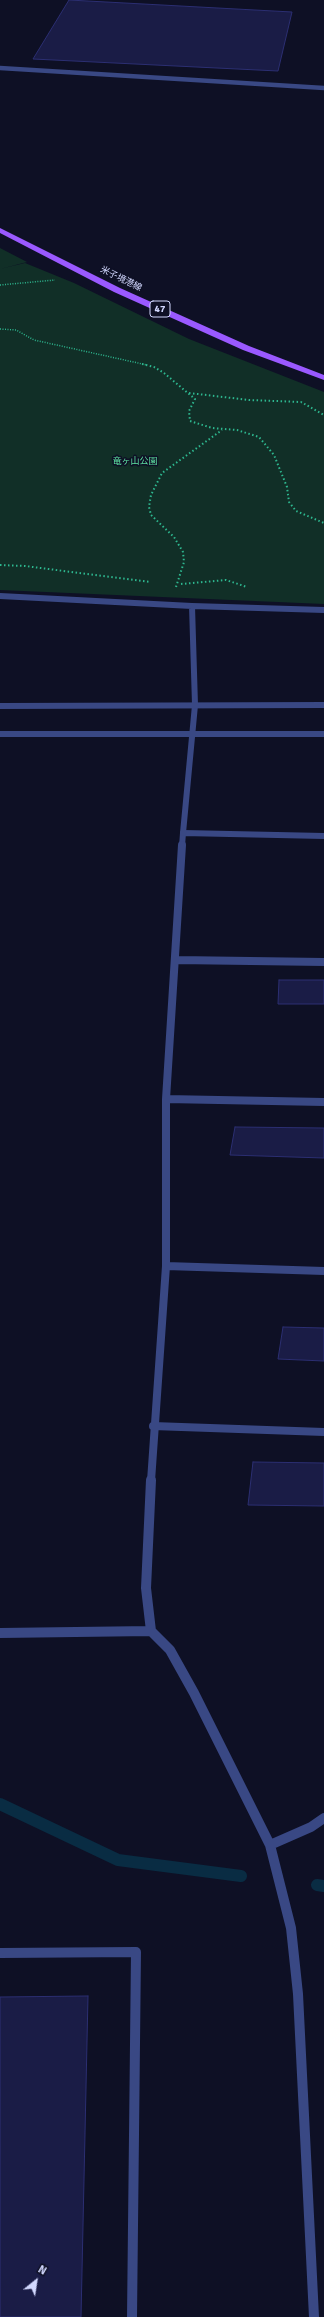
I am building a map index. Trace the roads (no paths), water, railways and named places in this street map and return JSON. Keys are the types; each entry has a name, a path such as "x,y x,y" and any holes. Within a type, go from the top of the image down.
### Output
{"main road":[{"name":"米子境港線","path":"0,230 84,273 246,348 324,378"}],"street":[{"path":"0,68 324,88"},
{"path":"0,596 192,606 324,610"},
{"path":"192,606 195,706 184,833 177,960 166,1099 166,1266 154,1426 146,1588 151,1631 170,1650 194,1693 270,1845 291,1928 298,1994 314,2317"},
{"path":"0,706 324,705"},
{"path":"0,734 324,734"},
{"path":"184,833 324,836"},
{"path":"177,960 324,962"},
{"path":"166,1099 324,1102"},
{"path":"166,1266 324,1271"},
{"path":"154,1426 324,1432"},
{"path":"0,1633 151,1631"},
{"path":"270,1845 311,1827 324,1818"},
{"path":"0,1953 136,1952 132,2317"}],"waterway":[{"path":"0,1804 118,1860 241,1876"},
{"path":"317,1885 324,1886"}],"park label":[{"name":"竜ヶ山公園","path":"135,462"}]}
